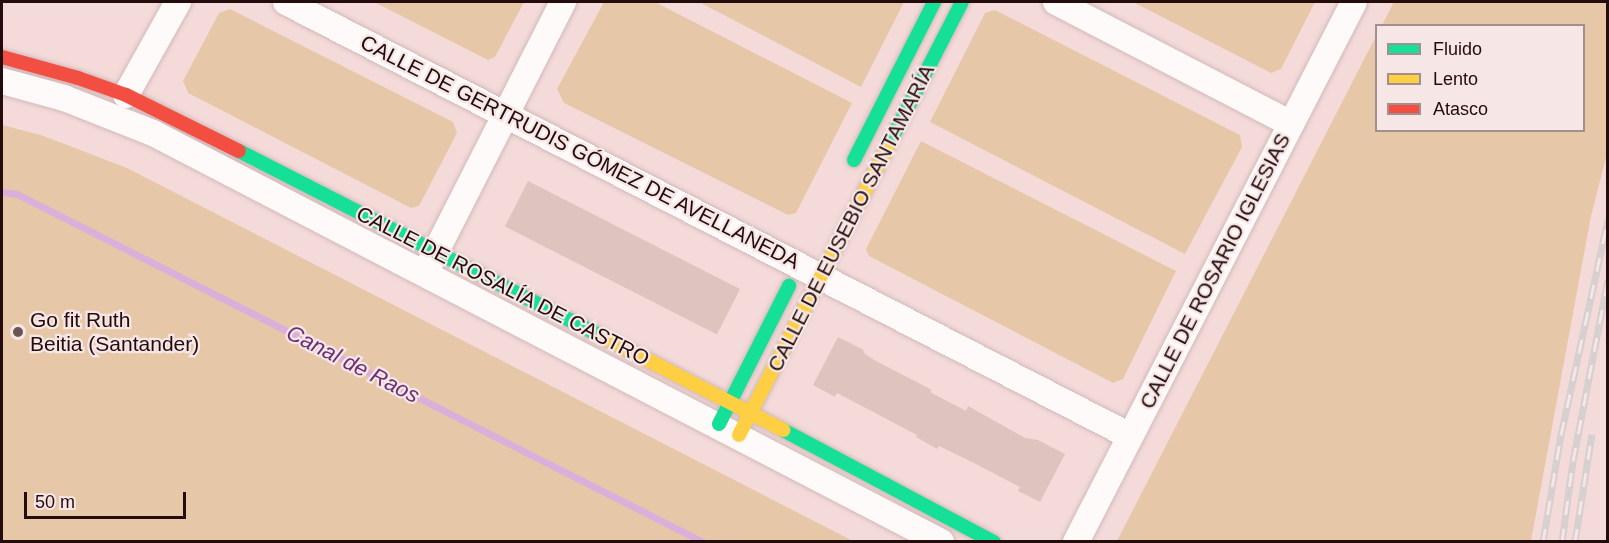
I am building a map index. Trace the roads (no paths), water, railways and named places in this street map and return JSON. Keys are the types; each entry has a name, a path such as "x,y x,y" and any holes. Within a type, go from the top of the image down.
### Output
{"main road":[{"name":"CALLE DE EUSEBIO SANTAMARÍA","path":"847,173 934,2"},
{"name":"CALLE DE EUSEBIO SANTAMARÍA","path":"729,421 808,266 962,2"},
{"name":"CALLE DE ROSALÍA DE CASTRO","path":"2,57 54,71 126,95 430,263"},
{"name":"CALLE DE EUSEBIO SANTAMARÍA","path":"729,421 751,413 808,266"},
{"name":"CALLE DE ROSALÍA DE CASTRO","path":"729,421 751,413 994,542"}],"street":[{"path":"126,95 178,2"},
{"name":"CALLE DE GERTRUDIS GÓMEZ DE AVELLANEDA","path":"286,2 808,266 1130,436"},
{"path":"430,263 563,2"},
{"path":"1056,2 1291,124"},
{"name":"CALLE DE ROSARIO IGLESIAS","path":"1077,542 1354,2"},
{"name":"CALLE DE ROSALÍA DE CASTRO","path":"2,81 64,98 153,133 430,263 729,421 941,542"}],"waterway":[{"name":"Canal de Raos","path":"2,192 17,194 703,542"}],"railway":[{"path":"1543,542 1561,435 1608,219"},
{"path":"1562,542 1573,461 1608,280"},
{"path":"1575,542 1592,434"}],"place":[{"name":"Go fit Ruth Beitia (Santander)","path":"18,332"}]}
